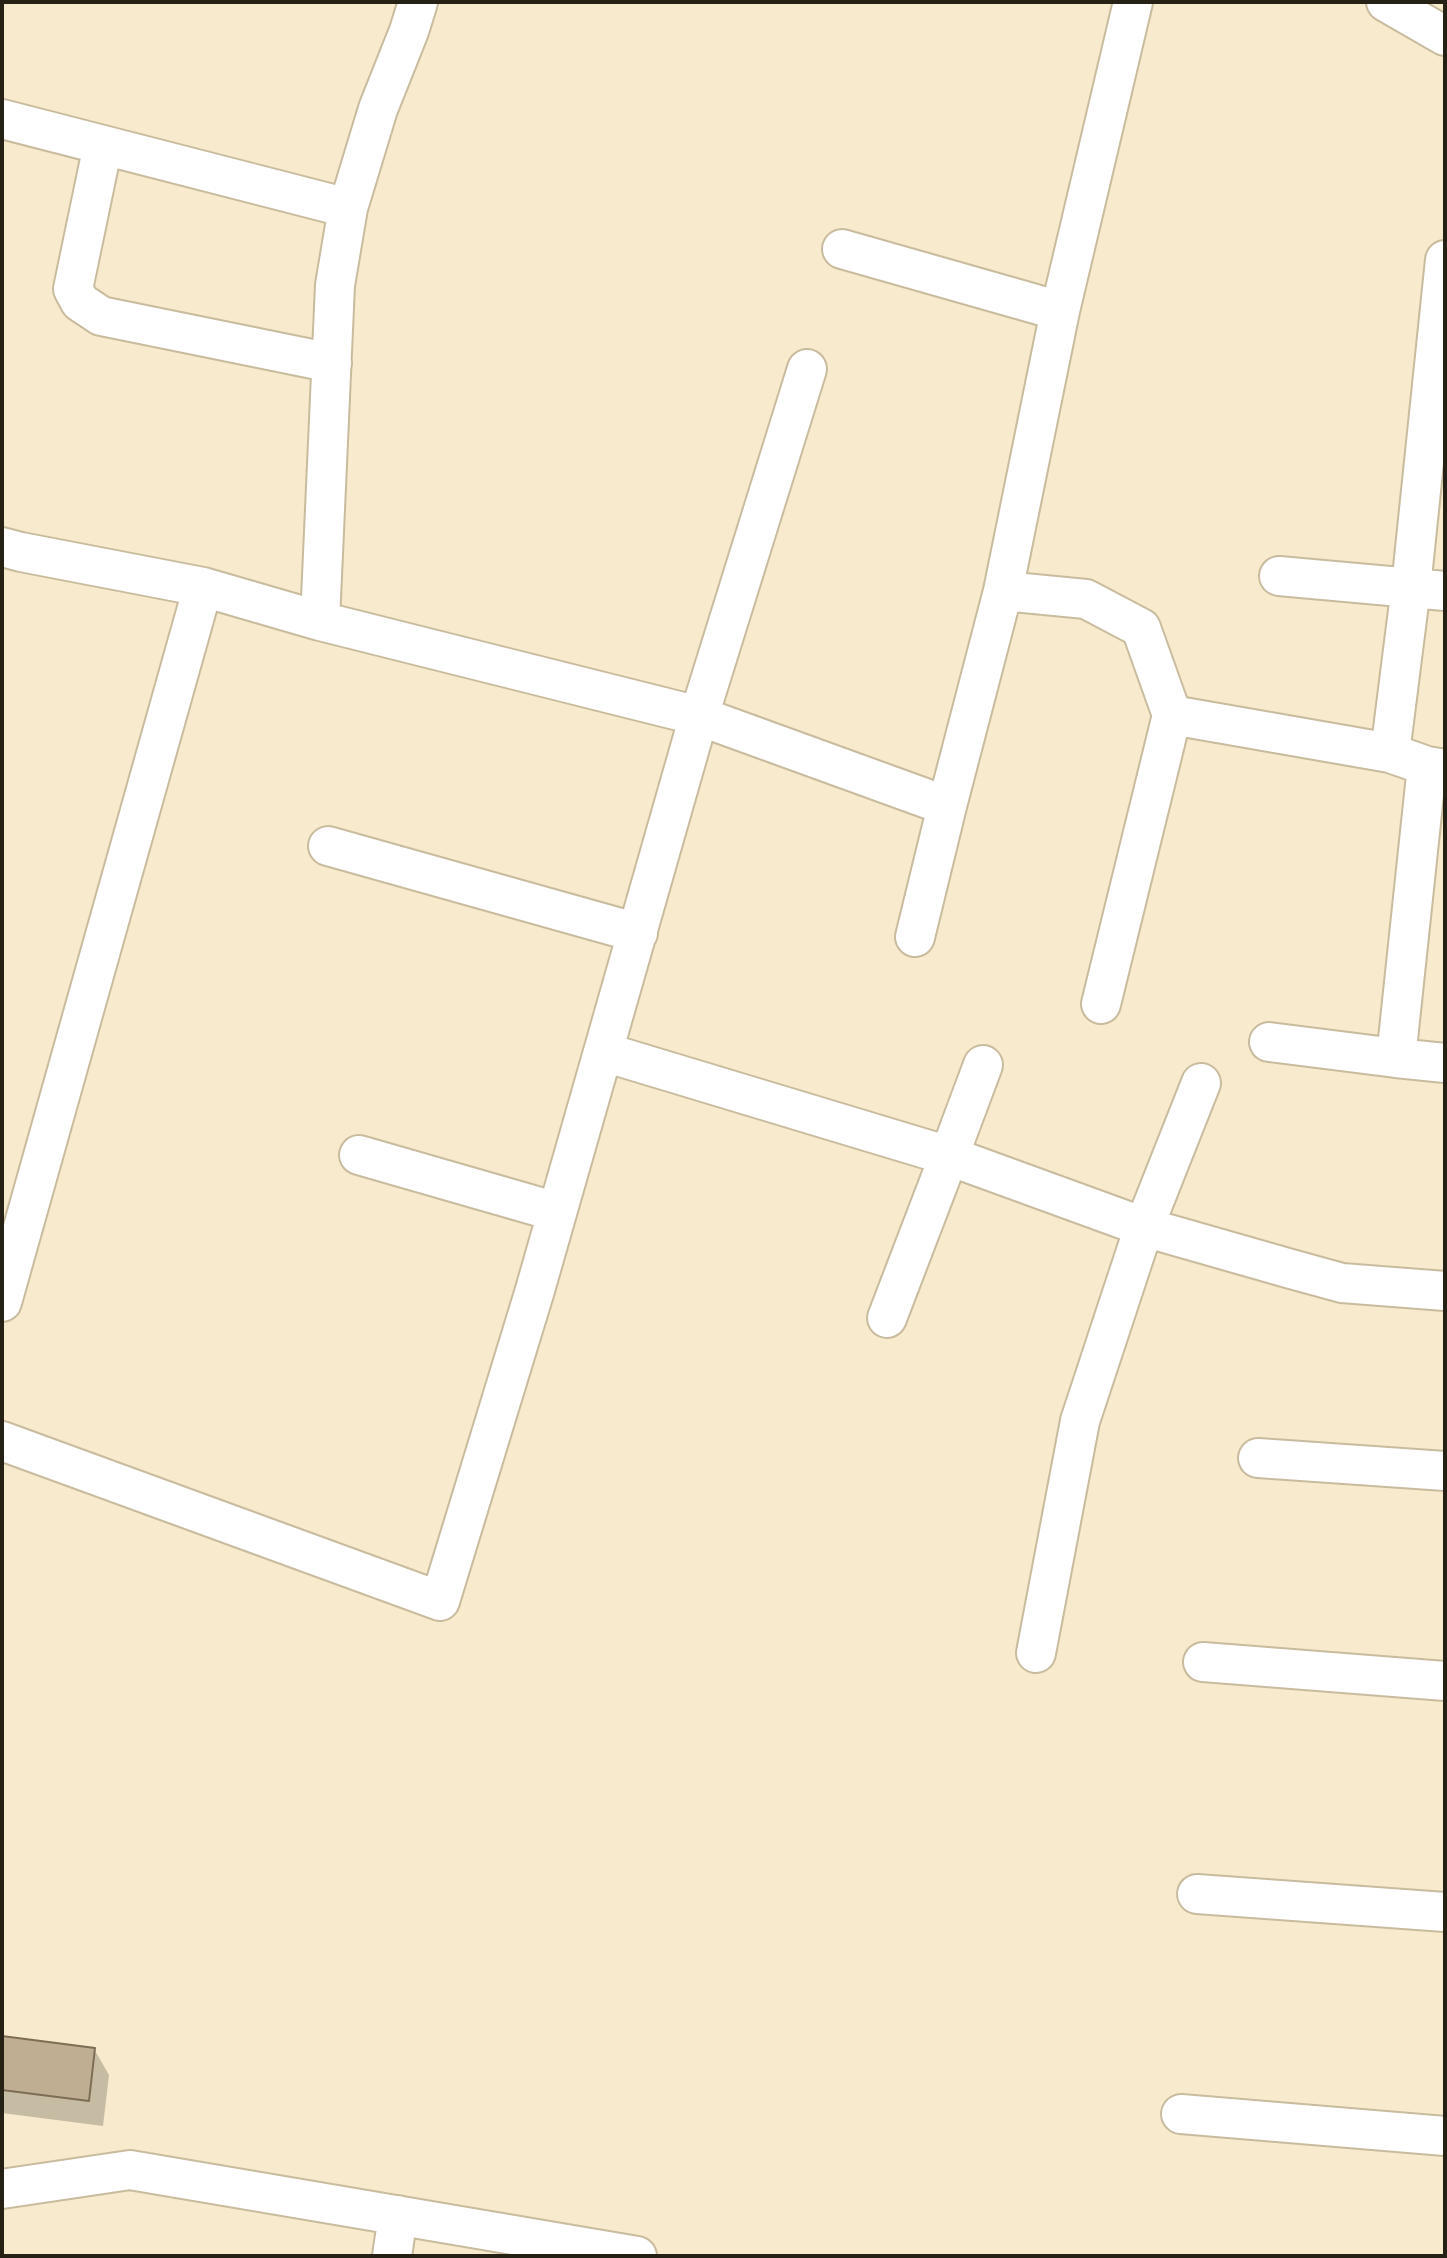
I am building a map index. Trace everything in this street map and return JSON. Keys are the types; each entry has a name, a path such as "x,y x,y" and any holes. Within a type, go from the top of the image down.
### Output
{"street":[{"path":"320,621 335,285 348,208 378,109 418,2"},
{"path":"915,937 1003,590 1060,311 1133,2"},
{"path":"1386,2 1445,36"},
{"path":"2,119 348,208"},
{"path":"103,145 73,289 80,302 101,316 332,363"},
{"path":"842,249 1060,311"},
{"path":"1390,753 1428,589 1445,260"},
{"path":"2,1441 440,1601 604,1052 698,716 807,369"},
{"path":"2,547 203,587 320,621 698,716 947,806"},
{"path":"1279,576 1428,589"},
{"path":"2,1302 203,587"},
{"path":"1003,590 1086,599 1141,628 1172,715 1101,1004"},
{"path":"1172,715 1390,753 1436,767 1396,1058"},
{"path":"328,846 638,933"},
{"path":"1269,1042 1445,1063"},
{"path":"604,1052 949,1156 1144,1227 1342,1283 1445,1291"},
{"path":"887,1318 983,1065"},
{"path":"1036,1653 1080,1421 1144,1227 1201,1083"},
{"path":"359,1155 557,1212"},
{"path":"1258,1458 1445,1471"},
{"path":"1203,1662 1445,1681"},
{"path":"1197,1894 1445,1912"},
{"path":"1181,2114 1445,2136"},
{"path":"2,2189 130,2170 637,2256"},
{"path":"392,2256 398,2215"}],"building":[{"path":"2,2036 95,2048 89,2101 2,2090"}]}
